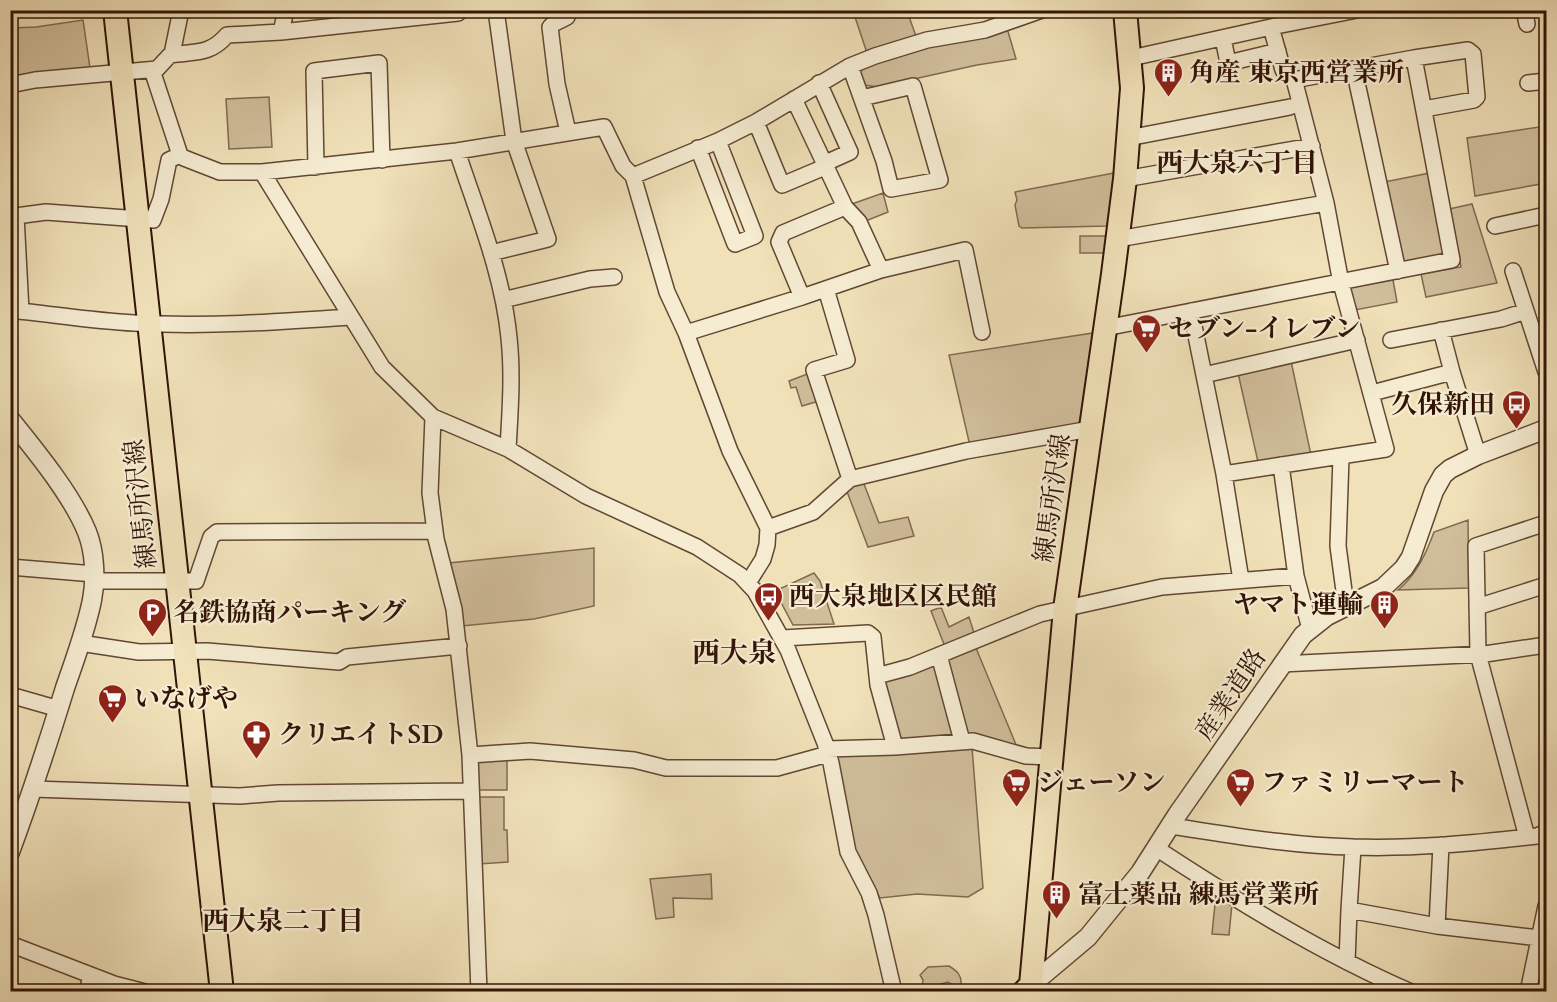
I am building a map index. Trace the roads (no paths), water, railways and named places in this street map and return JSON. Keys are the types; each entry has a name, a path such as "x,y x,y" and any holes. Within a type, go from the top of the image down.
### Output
{"main road":[{"name":"練馬所沢線","path":"115,10 222,992"},
{"name":"練馬所沢線","path":"1028,988 1065,609 1125,179 1132,88 1125,10"}],"street":[{"path":"10,85 35,80 157,69 172,54 181,10"},
{"path":"281,32 286,10"},
{"path":"491,253 548,239 514,141 496,10"},
{"path":"566,10 567,17 550,27 557,84 568,132"},
{"path":"633,176 718,141 756,122 850,66 927,40 985,30 1042,10"},
{"path":"1131,58 1271,27 1305,15 1357,10"},
{"path":"172,54 196,54 219,44 227,35 281,32 432,13 458,13"},
{"path":"1271,27 1283,70"},
{"path":"1223,38 1228,63 1278,51"},
{"path":"1224,474 1386,449 1341,283 1326,203 1295,83 1299,79 1414,58 1468,50 1473,54 1477,97 1474,100 1424,109"},
{"path":"1105,328 1452,260 1414,58"},
{"path":"316,167 314,71 379,63 382,160"},
{"path":"850,66 884,161 891,189 940,180 914,86 862,98"},
{"path":"1354,69 1398,271"},
{"path":"152,70 180,155"},
{"path":"1528,83 1546,81"},
{"path":"756,122 782,185 826,166 830,161 850,152 819,83"},
{"path":"794,99 845,207 859,222 881,270"},
{"path":"1128,138 1290,107"},
{"path":"350,317 238,324 150,323 16,310 16,216 46,212 151,221 155,218 169,160 180,155 220,172 262,172 457,152 604,127 623,166 633,176 667,292 686,333 730,452 768,528 763,559 748,583"},
{"path":"698,148 735,244 755,236 718,141"},
{"path":"1125,179 1312,146"},
{"path":"457,152 491,253 503,300 509,338 511,380 508,449"},
{"path":"262,172 382,367 433,417 508,449 586,496 697,548 728,566 748,583 761,600 783,638 827,751 848,852 868,892 876,915 894,992"},
{"path":"1118,239 1326,203"},
{"path":"802,297 779,242 783,233 845,207"},
{"path":"1495,226 1546,215"},
{"path":"686,333 881,270 964,250 982,332"},
{"path":"1513,271 1546,372"},
{"path":"503,300 590,279 614,277"},
{"path":"826,289 847,360 814,370 850,479"},
{"path":"1191,311 1224,474 1241,580"},
{"path":"1391,340 1501,319 1526,311"},
{"path":"1441,330 1478,455"},
{"path":"1204,375 1357,340"},
{"path":"1372,393 1452,372"},
{"path":"433,417 430,493 435,531 454,609 470,755 478,992"},
{"path":"10,418 38,453 76,511 87,533 92,553 94,578 92,600 80,643 33,789 10,852"},
{"path":"768,528 813,512 850,479 966,451 1090,429"},
{"name":"産業道路","path":"1028,988 1088,937 1140,873 1294,645 1326,616 1383,588 1404,568 1411,557 1438,482 1450,469 1478,455 1546,429"},
{"path":"1341,457 1338,546 1346,606"},
{"path":"1281,465 1296,576 1310,629"},
{"path":"1527,837 1478,654 1476,546 1546,523"},
{"path":"10,567 94,578 195,581 211,537 217,532 435,531"},
{"path":"877,676 910,667 1040,614 1154,588 1296,576"},
{"path":"1477,607 1546,585"},
{"path":"783,638 868,633 873,637 877,676 895,747"},
{"path":"80,643 139,652 207,651 339,663 347,657 459,646"},
{"path":"1281,664 1478,654 1546,645"},
{"path":"939,655 962,741"},
{"path":"10,695 58,709"},
{"path":"470,755 530,751 634,760 666,768 777,768 827,751 973,741 1026,756 1052,758"},
{"path":"33,789 199,795 470,791"},
{"path":"1171,826 1306,845 1353,848 1441,845 1527,837 1546,833"},
{"path":"1437,926 1441,845"},
{"path":"1156,848 1254,910 1347,962 1411,992"},
{"path":"1347,962 1353,848"},
{"path":"1528,992 1546,906"},
{"path":"1349,910 1437,926 1539,938"},
{"path":"10,944 91,976 145,992"},
{"path":"87,992 91,976"}],"place":[{"name":"角産 東京西営業所","path":"1168,98"},
{"name":"セブン-イレブン","path":"1147,354"},
{"name":"久保新田","path":"1516,430"},
{"name":"西大泉地区区民館","path":"768,622"},
{"name":"ヤマト運輸","path":"1384,630"},
{"name":"名鉄協商パーキング","path":"152,638"},
{"name":"いなげや","path":"113,724"},
{"name":"クリエイトSD","path":"257,760"},
{"name":"ジェーソン","path":"1016,808"},
{"name":"ファミリーマート","path":"1240,808"},
{"name":"富士薬品 練馬営業所","path":"1057,920"}],"district":[{"name":"西大泉六丁目","path":"1237,163"},
{"name":"西大泉","path":"734,652"},
{"name":"西大泉二丁目","path":"283,921"}]}
